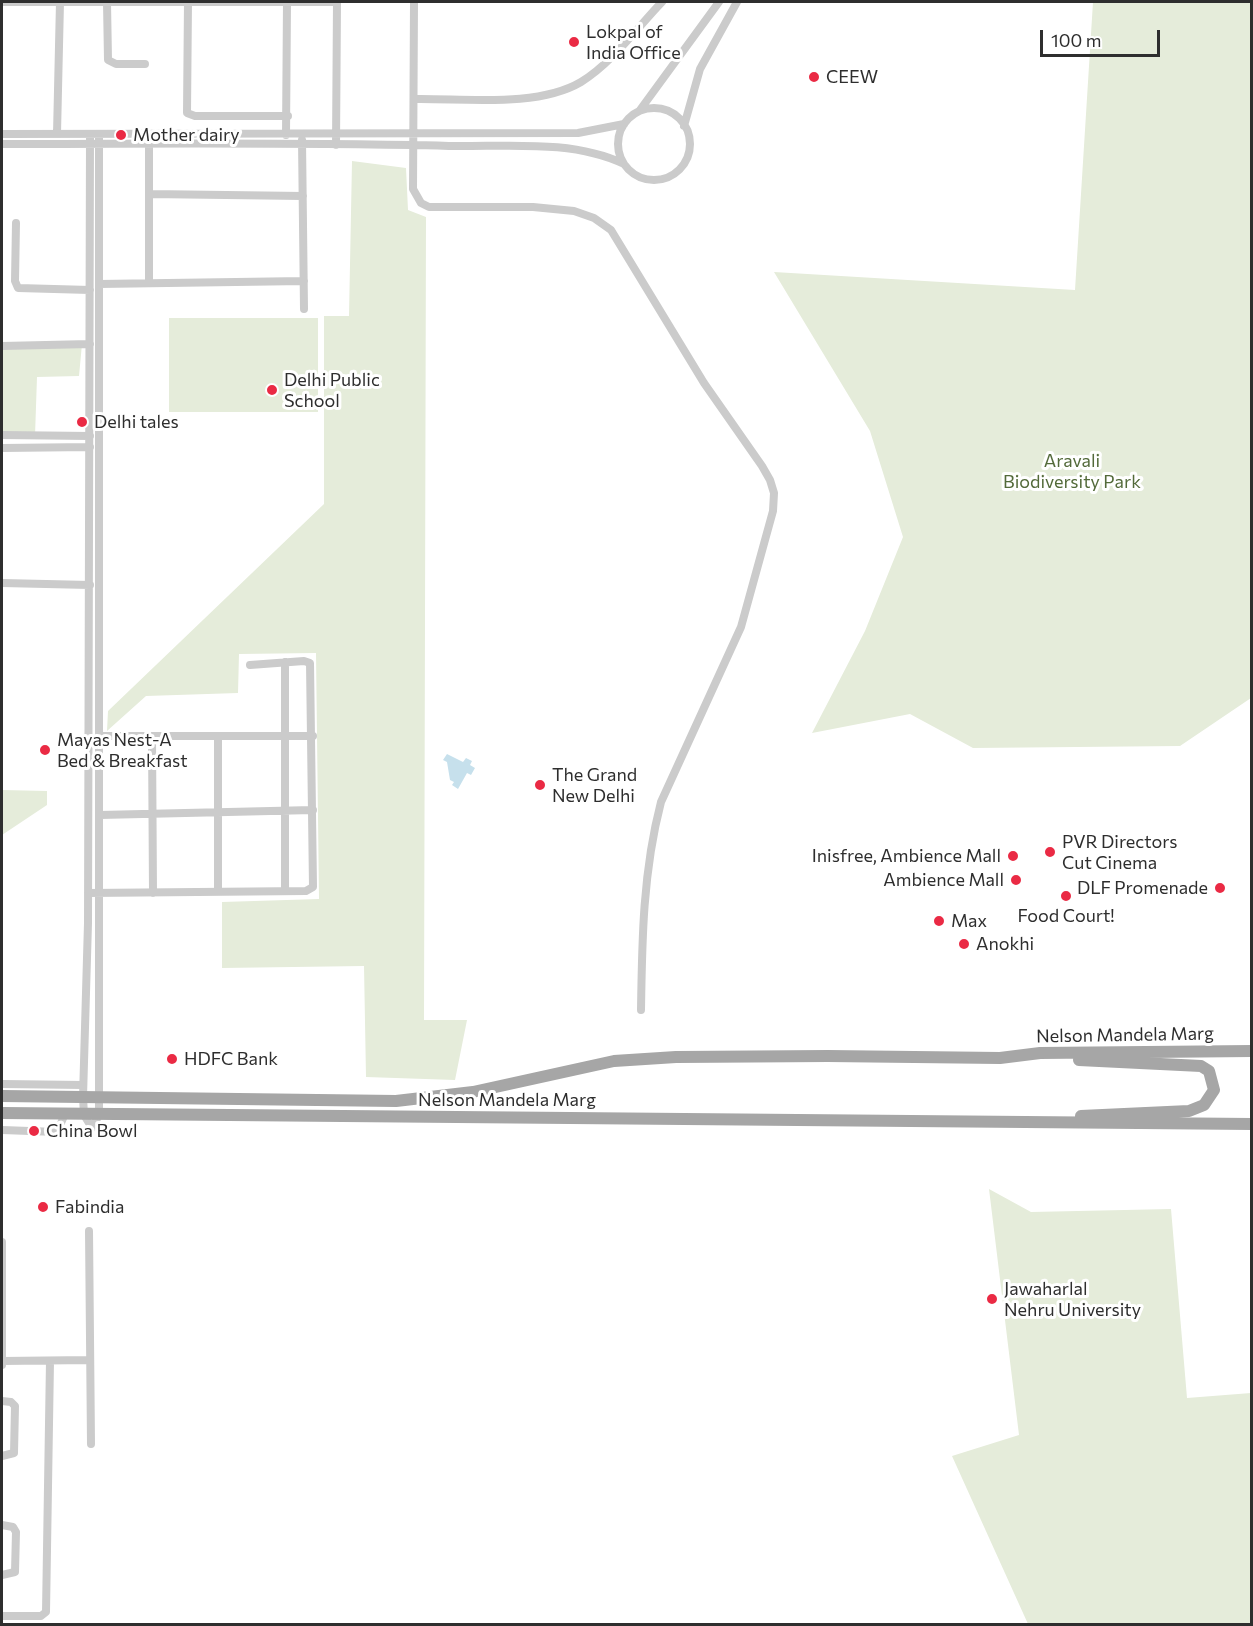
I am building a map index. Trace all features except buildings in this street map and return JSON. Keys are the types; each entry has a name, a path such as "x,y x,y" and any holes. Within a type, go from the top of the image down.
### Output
{"main road":[{"name":"Nelson Mandela Marg","path":"1000,1058 1040,1053 1251,1051"},
{"name":"Nelson Mandela Marg","path":"2,1096 83,1091 99,1098 396,1101 472,1092 614,1061 676,1057 1000,1058 1190,1064 1209,1071 1213,1078 1214,1090 1210,1099 1189,1111 1012,1120"},
{"name":"Nelson Mandela Marg","path":"2,1113 1012,1120 1082,1124 1251,1124"}],"street":[{"path":"6,2 337,2 336,145"},
{"path":"57,135 60,2"},
{"path":"107,2 108,60 116,64 145,64"},
{"path":"188,2 187,113 195,117 288,116"},
{"path":"286,135 288,116 287,2"},
{"path":"414,2 413,189 421,203 429,207 541,208 574,211 594,218 612,230 704,383 762,466 774,493 773,511 766,544 741,627 661,802 653,831 644,894 641,1010"},
{"path":"414,99 532,98 559,93 594,73 662,2"},
{"path":"624,164 618,142 624,124 639,111 719,2"},
{"path":"684,126 700,69 737,2"},
{"path":"2,144 414,145 568,149 598,153 624,164 644,178 659,179 672,175 687,156 689,140 684,126 676,116 664,110 650,108 639,111"},
{"path":"2,134 301,135 578,132 624,124"},
{"path":"84,1115 90,585 90,135"},
{"path":"99,135 101,893 99,1115"},
{"path":"149,135 150,284"},
{"path":"301,135 304,309"},
{"path":"149,194 303,196"},
{"path":"16,223 15,281 18,288 90,290"},
{"path":"99,284 304,281"},
{"path":"2,346 90,344"},
{"path":"2,435 90,436"},
{"path":"2,448 90,447"},
{"path":"2,583 90,585"},
{"path":"88,893 306,891 314,884 310,663 285,662 250,665"},
{"path":"285,662 285,891"},
{"path":"100,736 313,736"},
{"path":"152,736 153,893"},
{"path":"218,736 218,892"},
{"path":"88,785 100,782"},
{"path":"100,814 313,810"},
{"path":"2,1084 83,1091"},
{"path":"2,1130 57,1132 65,1114"},
{"path":"89,1231 91,1444"},
{"path":"2,1242 2,1363 90,1360"},
{"path":"2,1616 41,1616 46,1612 50,1361"},
{"path":"2,1401 11,1402 15,1406 14,1453 2,1456"},
{"path":"2,1525 13,1527 16,1532 15,1572 2,1575"}],"green space":[{"name":"Aravali Biodiversity Park","path":"1093,2 1251,2 1251,698 1180,746 973,748 910,714 812,733 865,631 903,537 870,431 774,272 1075,290"},
{"path":"352,161 406,168 408,210 426,217 424,1020 467,1020 455,1080 366,1077 364,966 222,968 222,902 319,899 316,653 239,654 238,693 146,696 107,731 108,711 324,504 324,316 349,316"},
{"path":"169,318 318,318 318,412 169,412"},
{"path":"82,344 79,376 37,377 35,436 2,435 2,346"},
{"path":"2,790 47,791 47,805 2,835"},
{"path":"989,1189 1031,1212 1171,1209 1187,1398 1251,1393 1251,1624 1028,1624 952,1456 1019,1435"}],"water":[{"path":"447,754 463,762 466,758 472,761 470,765 475,768 471,775 467,773 458,789 452,785 454,782 450,780 447,762 443,760"}],"place":[{"name":"Lokpal of India Office","path":"574,42"},
{"name":"CEEW","path":"814,77"},
{"name":"Mother dairy","path":"121,135"},
{"name":"Delhi Public School","path":"272,390"},
{"name":"Delhi tales","path":"82,422"},
{"name":"Mayas Nest-A Bed & Breakfast","path":"45,750"},
{"name":"The Grand New Delhi","path":"540,785"},
{"name":"PVR Directors Cut Cinema","path":"1050,852"},
{"name":"Inisfree, Ambience Mall","path":"1013,856"},
{"name":"Ambience Mall","path":"1016,880"},
{"name":"DLF Promenade","path":"1220,888"},
{"name":"Food Court!","path":"1066,896"},
{"name":"Max","path":"939,921"},
{"name":"Anokhi","path":"964,944"},
{"name":"HDFC Bank","path":"172,1059"},
{"name":"China Bowl","path":"34,1131"},
{"name":"Fabindia","path":"43,1207"},
{"name":"Jawaharlal Nehru University","path":"992,1299"}]}
